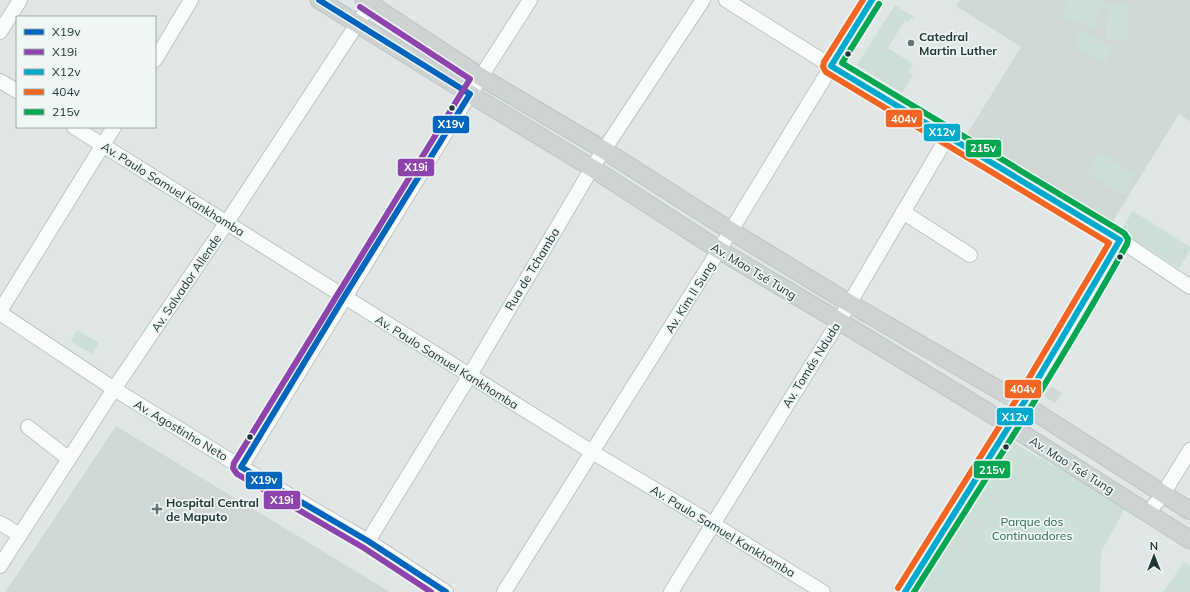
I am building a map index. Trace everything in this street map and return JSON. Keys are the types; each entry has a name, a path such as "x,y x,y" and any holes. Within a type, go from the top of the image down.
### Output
{"main road":[{"name":"Av. Mao Tsé Tung","path":"319,0 592,168 719,250 839,321 1009,425 1190,540"},
{"name":"Av. Mao Tsé Tung","path":"369,1 481,77 604,150 730,231 849,303 1023,404 1190,511"}],"street":[{"path":"0,32 20,0"},
{"path":"156,58 191,0"},
{"path":"241,467 470,94 530,0"},
{"name":"Rua de Tchamba","path":"368,542 470,375 592,168 703,0"},
{"path":"726,0 748,6 831,66 1120,240 1190,286"},
{"name":"Av. Kim II Sung","path":"504,592 719,250 872,0"},
{"name":"Av. Salvador Allende","path":"0,566 114,390 227,222 357,24 369,1"},
{"path":"0,81 16,90"},
{"name":"Av. Paulo Samuel Kankhomba","path":"76,128 227,222 344,298 592,452 823,592"},
{"path":"0,312 113,128"},
{"name":"Av. Tomás Nduda","path":"671,592 839,321 948,136"},
{"path":"903,212 970,255"},
{"path":"905,592 1023,404 1120,240"},
{"name":"Av. Agostinho Neto","path":"0,312 114,390 368,542 446,592"},
{"path":"28,427 69,459"},
{"path":"1148,513 1163,494 1190,450"},
{"path":"0,523 20,535"}],"shaded area":[{"path":"960,0 1190,0 1190,121 1179,114 1110,226 965,137 1021,47 956,6"},
{"path":"1051,386 1062,393 1055,403 1044,396"},
{"name":"Hospital Central de Maputo","path":"116,426 390,592 5,592"}],"green space":[{"path":"1067,0 1104,0 1094,28 1061,17"},
{"path":"895,5 914,17 912,19 910,18 908,22 905,20 888,48 913,64 908,72 913,75 902,93 857,65"},
{"path":"1107,5 1128,6 1127,40 1106,40"},
{"path":"1080,31 1112,48 1105,62 1073,45"},
{"path":"1100,152 1136,174 1123,195 1087,173"},
{"path":"1133,211 1190,247 1190,250 1179,268 1120,231"},
{"path":"77,330 99,343 92,354 71,342"},
{"name":"Parque dos Continuadores","path":"1009,440 1126,507 1101,552 1100,592 918,592"},
{"path":"1184,562 1190,566 1190,592 1163,592"}],"transit line":[{"name":"X19v","path":"319,0 470,94 241,467 368,541 446,592"},
{"name":"404v","path":"863,0 824,62 823,67 826,72 1109,243 1016,400 898,588"},
{"name":"X12v","path":"872,0 831,66 1120,240 1023,404 905,592"},
{"name":"215v","path":"879,4 842,63 1124,233 1128,239 1127,244 1102,288 1050,376 914,592"},
{"name":"X19i","path":"360,7 470,79 234,463 233,468 237,474 364,548 431,592"}],"place":[{"name":"Catedral Martin Luther","path":"911,43"},
{"name":"Hospital Central de Maputo","path":"157,509"}]}
